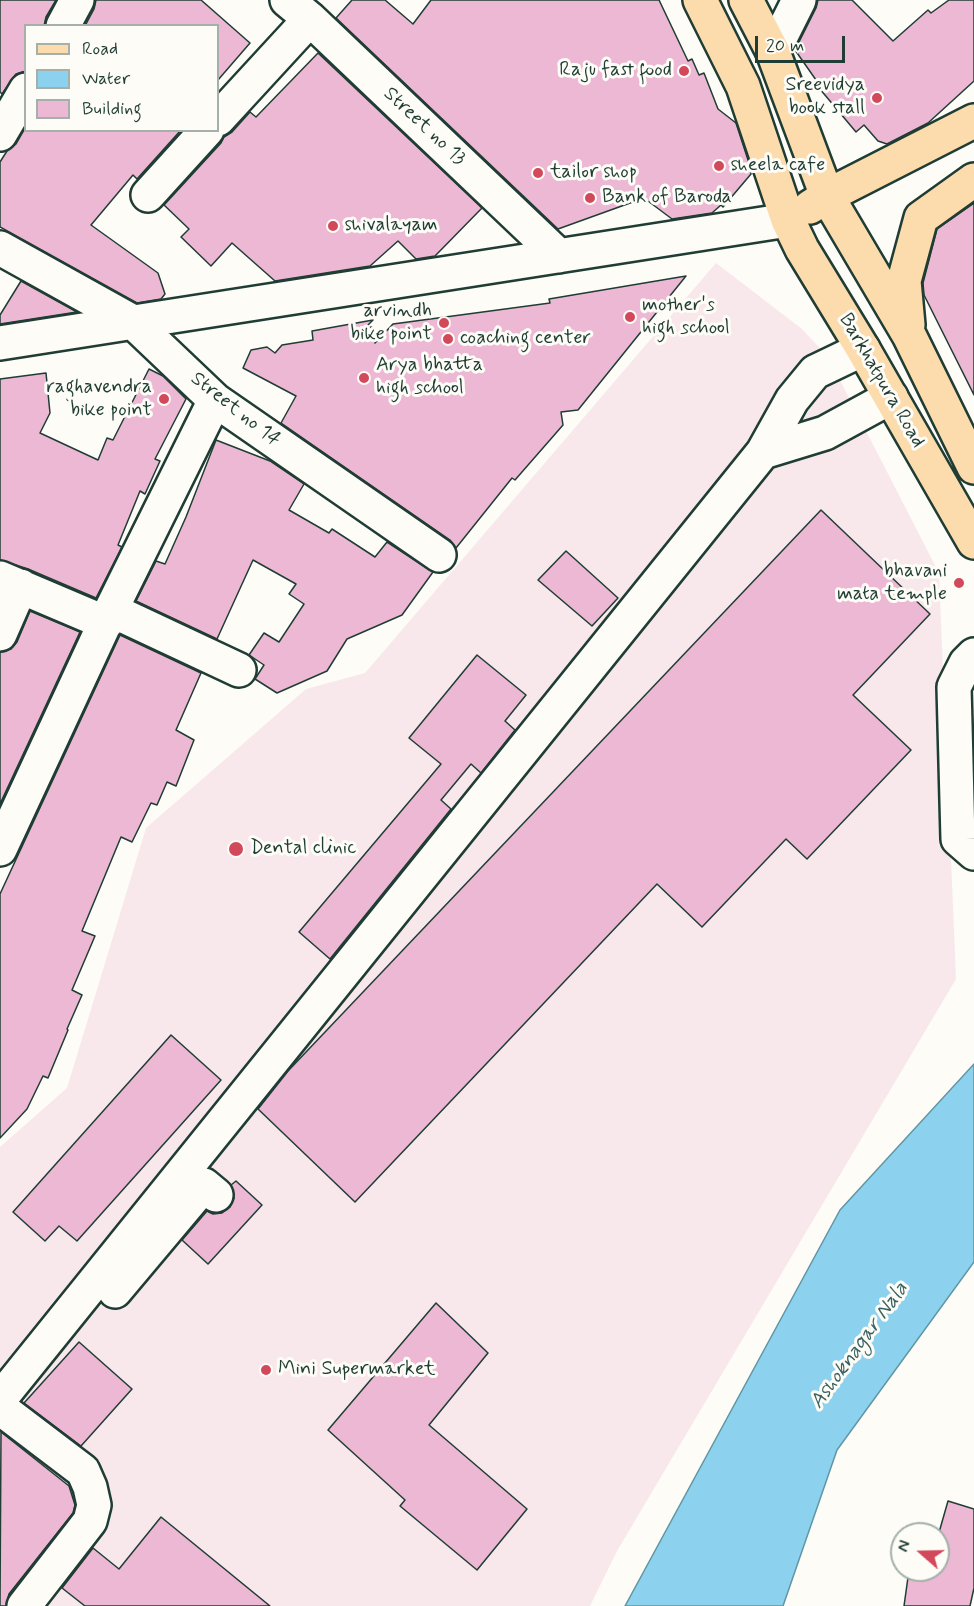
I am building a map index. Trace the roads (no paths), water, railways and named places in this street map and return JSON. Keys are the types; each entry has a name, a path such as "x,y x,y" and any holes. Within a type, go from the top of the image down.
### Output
{"main road":[{"name":"Barkhatpura Road","path":"700,0 743,86 788,220 802,249 863,349 974,542"},
{"name":"Barkhatpura Road","path":"746,0 772,52 827,196 909,335 974,467"},
{"path":"788,220 827,196 974,121"},
{"path":"909,335 904,281 921,218 974,180"}],"street":[{"path":"64,24 77,0"},
{"path":"772,52 799,0"},
{"path":"219,118 298,10"},
{"name":"Street no 13","path":"298,10 559,256"},
{"path":"0,134 24,93"},
{"path":"148,195 205,132"},
{"path":"0,343 788,220"},
{"name":"Street no 14","path":"0,248 133,322 216,400 439,555"},
{"path":"67,1332 763,452 792,400 815,372 863,349"},
{"path":"763,452 825,434 891,397"},
{"path":"0,849 109,617 216,400"},
{"path":"0,634 10,582 109,617 239,670"},
{"path":"974,655 966,663 954,687 958,839 974,853"},
{"path":"0,1399 67,1332 204,1185 216,1195"},
{"path":"0,1408 83,1471 94,1505 90,1521 24,1606"}],"water":[{"name":"Ashoknagar Nala","path":"974,1064 974,1262 837,1450 783,1606 625,1606 840,1210"}],"place":[{"name":"Raju fast food","path":"684,71"},
{"name":"Sreevidya book stall","path":"877,98"},
{"name":"sheela cafe","path":"719,166"},
{"name":"tailor shop","path":"538,173"},
{"name":"Bank of Baroda","path":"590,198"},
{"name":"shivalayam","path":"333,226"},
{"name":"mother's high school","path":"630,317"},
{"name":"arvindh bike point","path":"444,323"},
{"name":"coaching center","path":"448,339"},
{"name":"Arya bhatta high school","path":"364,378"},
{"name":"raghavendra bike point","path":"164,399"},
{"name":"bhavani mata temple","path":"959,583"},
{"name":"Dental clinic","path":"236,849"},
{"name":"Mini Supermarket","path":"266,1370"}]}
